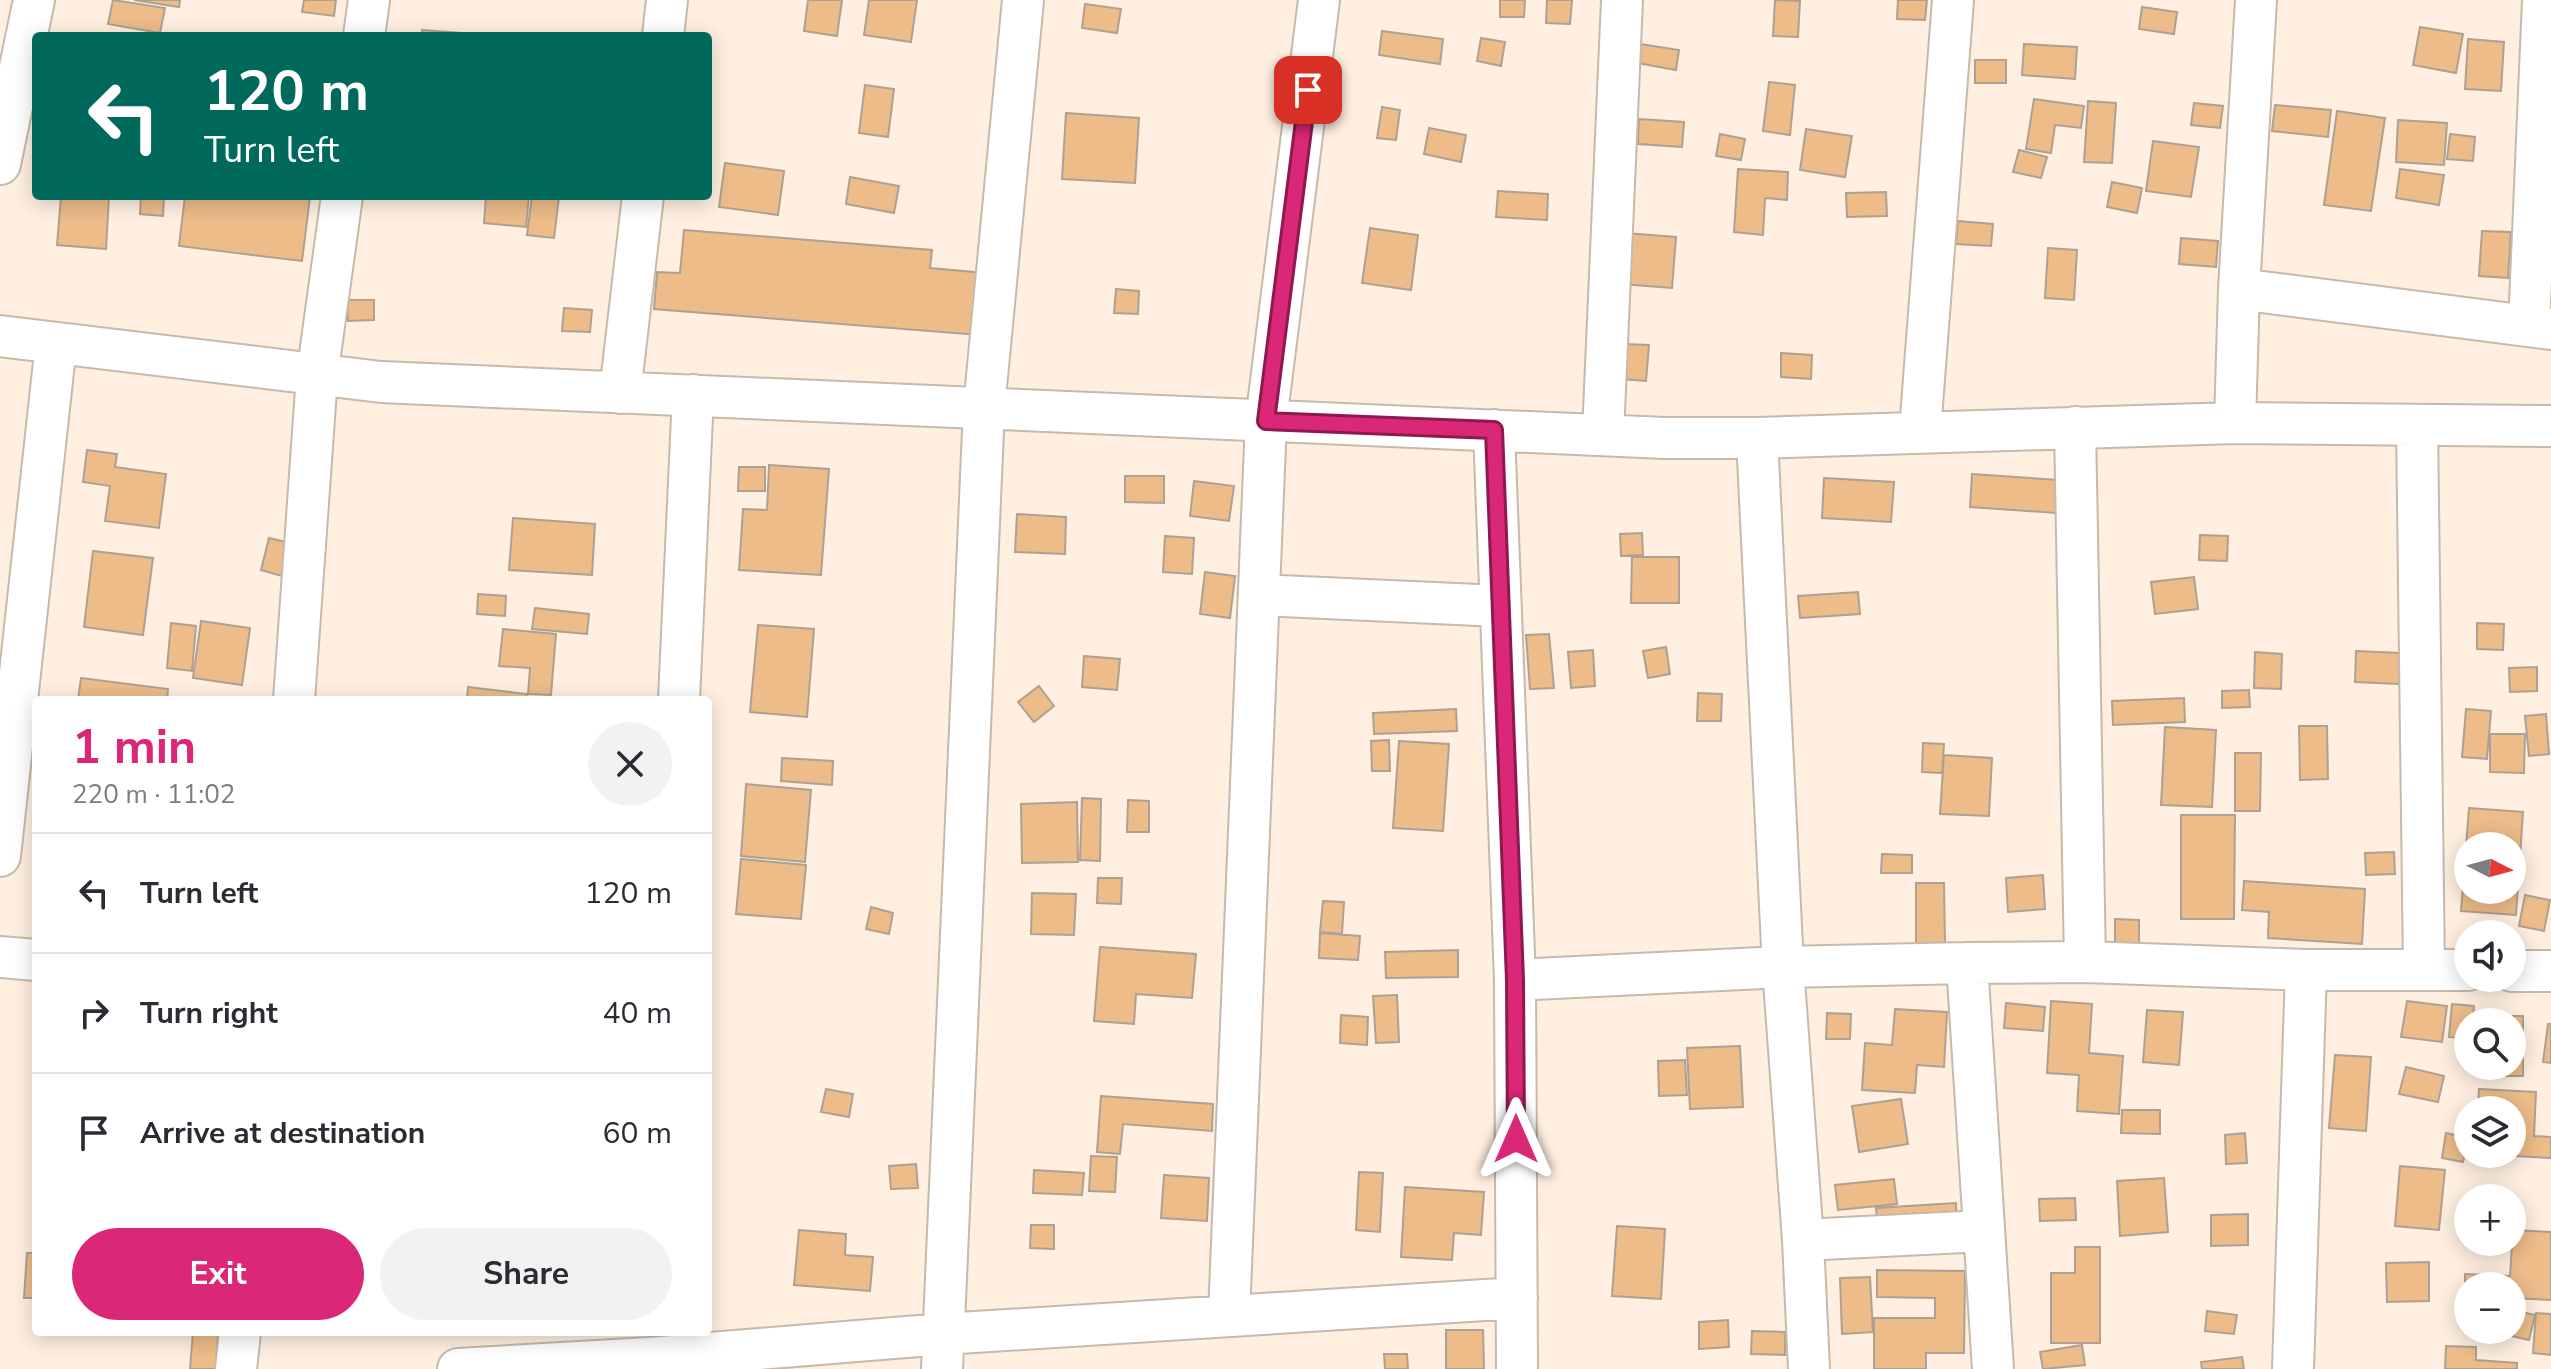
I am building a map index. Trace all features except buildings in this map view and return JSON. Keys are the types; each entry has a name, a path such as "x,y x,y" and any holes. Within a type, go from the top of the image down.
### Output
{"street":[{"path":"0,164 34,0"},
{"path":"365,32 369,0"},
{"path":"663,32 667,0"},
{"path":"943,1351 984,408 1023,0"},
{"path":"1229,1315 1266,421 1319,0"},
{"path":"1603,435 1622,0"},
{"path":"1920,431 1953,0"},
{"path":"2235,423 2239,289 2256,0"},
{"path":"2239,289 2540,327 2543,0"},
{"path":"294,696 317,376 341,200"},
{"path":"620,393 643,200"},
{"path":"0,336 381,382 1603,435 1757,438 2235,423 2551,426"},
{"path":"0,856 56,344"},
{"path":"679,696 693,395"},
{"path":"2417,425 2424,970"},
{"path":"2075,427 2085,962"},
{"path":"1494,430 1515,980 1517,1369"},
{"path":"1757,438 1783,967 1809,1369"},
{"path":"1259,595 1500,606"},
{"path":"0,957 32,960"},
{"path":"1515,980 1783,967 1967,963 2085,962 2306,970 2454,970"},
{"path":"1967,963 1993,1369"},
{"path":"2293,1369 2306,970"},
{"path":"2526,971 2551,971"},
{"path":"1803,1240 1984,1231"},
{"path":"458,1369 649,1353 943,1351 1229,1315 1517,1298"},
{"path":"236,1369 240,1336"}],"route":[{"path":"1308,90 1266,421 1494,430 1515,980 1516,1139"}]}
